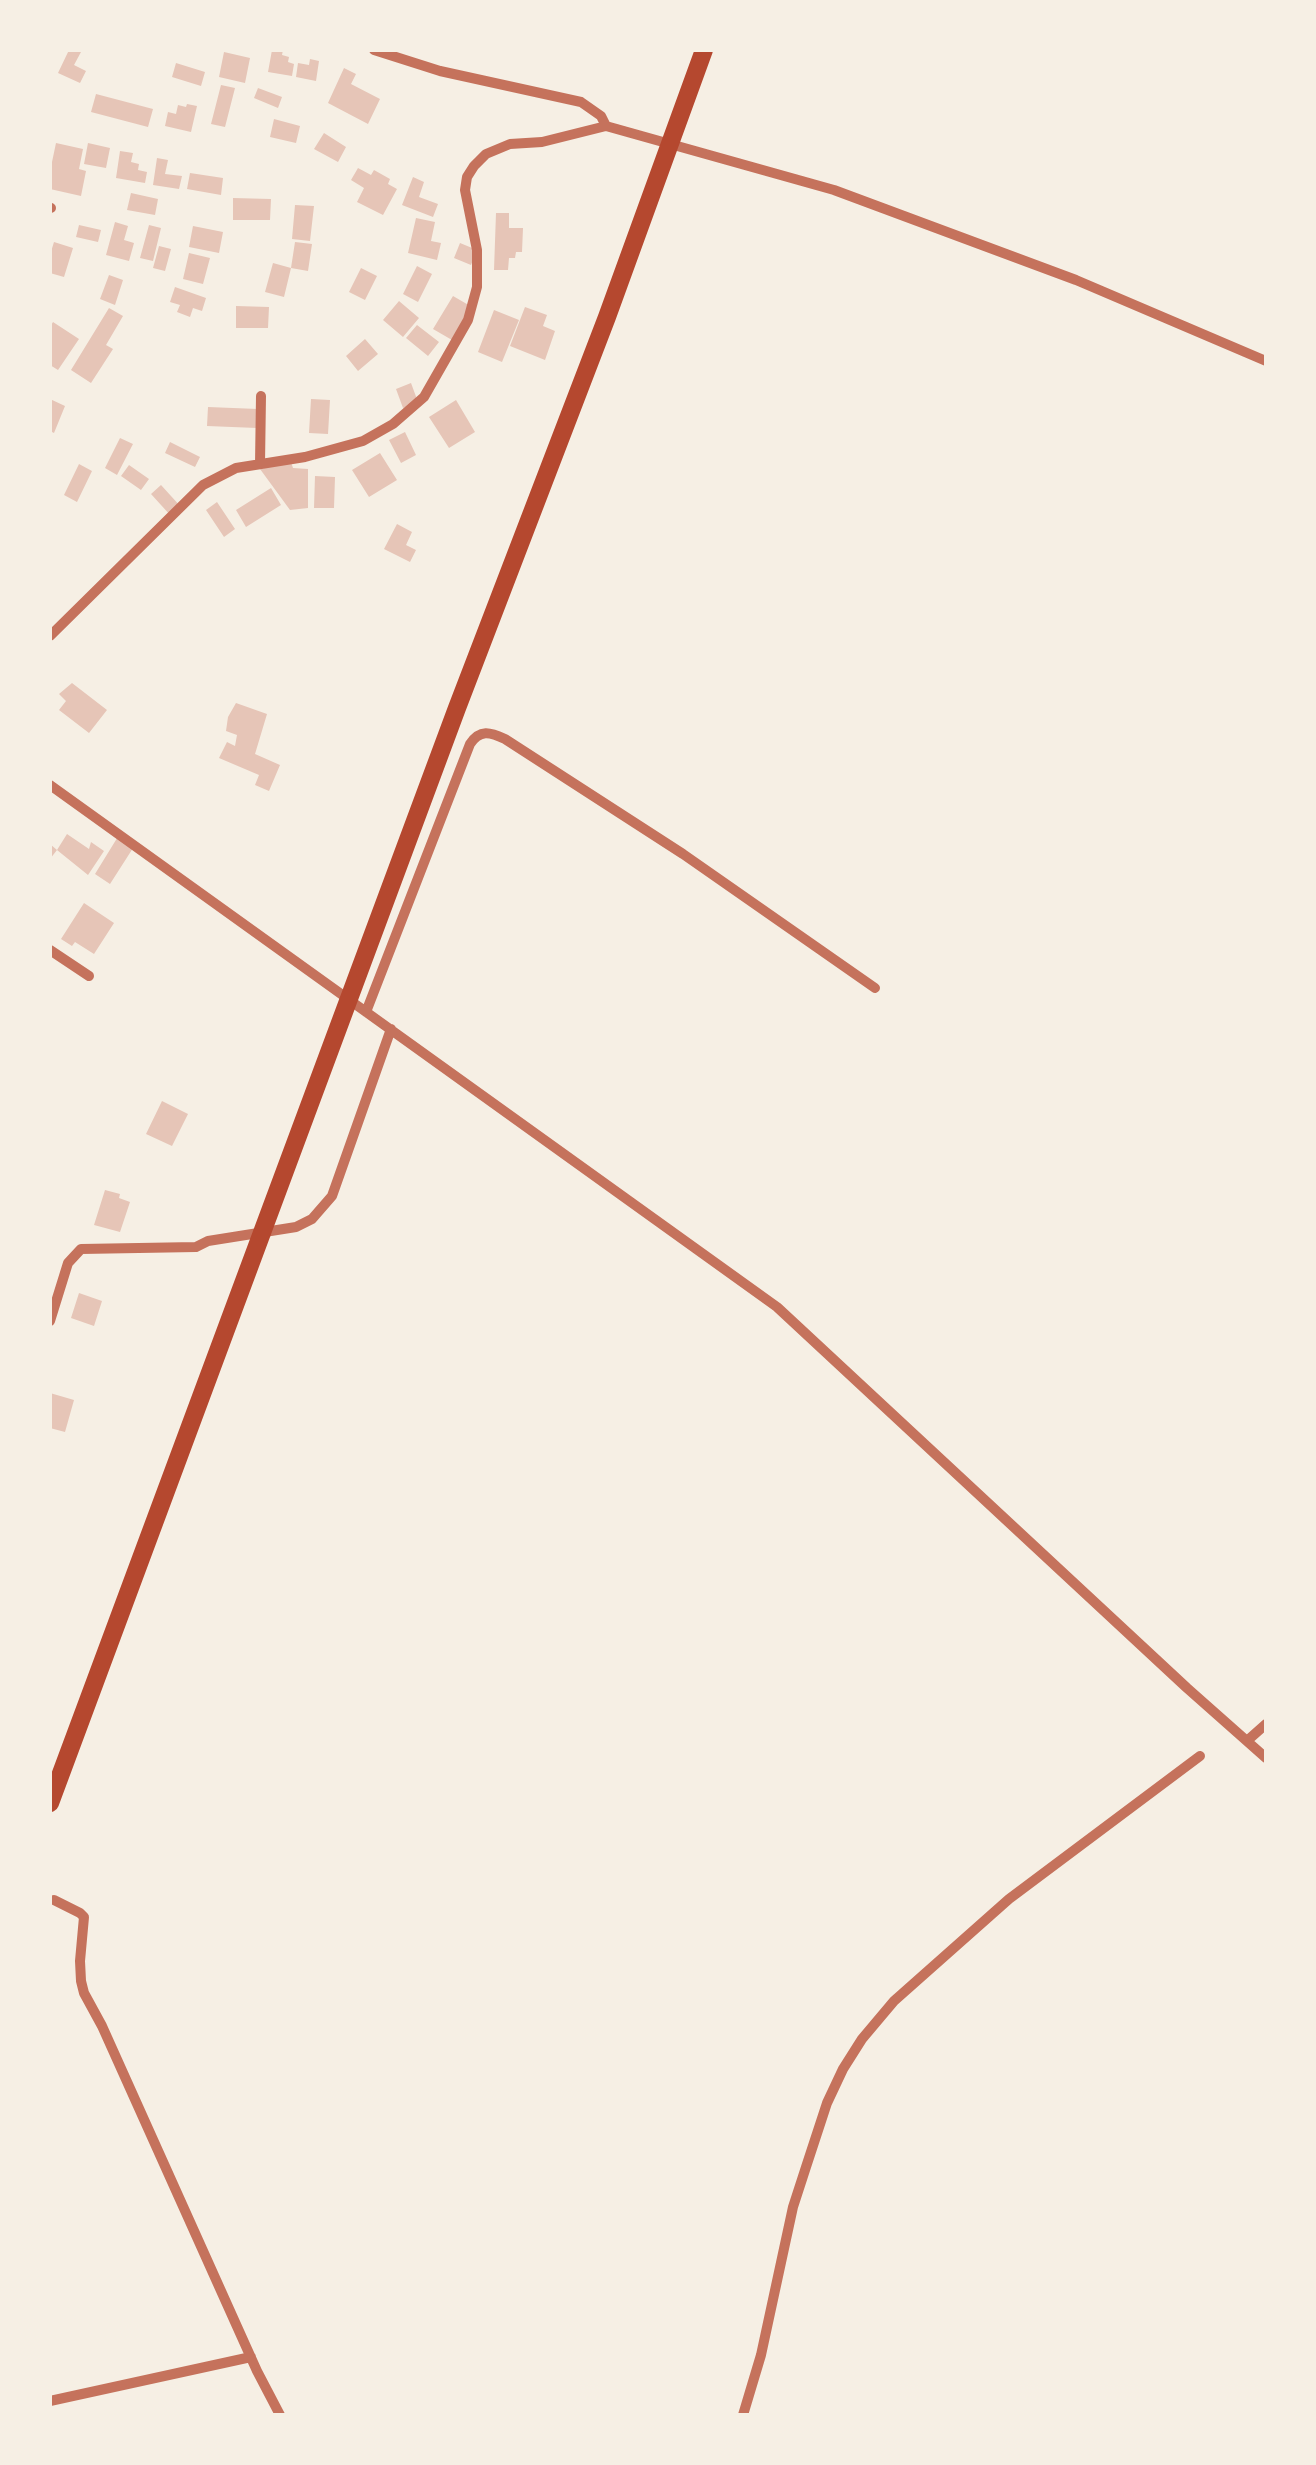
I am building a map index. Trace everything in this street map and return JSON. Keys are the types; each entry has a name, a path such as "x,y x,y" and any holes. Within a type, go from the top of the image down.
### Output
{"highway":[{"path":"50,1803 457,708 608,318 704,50"}],"street":[{"path":"374,50 440,71 581,102 601,116 606,126"},
{"path":"50,636 202,485 236,468 304,457 364,441 393,424 424,397 468,320 477,286 477,250 465,190 467,177 486,154 510,144 542,142 606,126 834,190 1076,280 1266,361"},
{"path":"260,464 262,396"},
{"path":"366,1012 470,744 483,732 505,739 603,800 875,988"},
{"path":"50,785 777,1307 1266,1758"},
{"path":"50,950 90,976"},
{"path":"50,1321 68,1263 81,1248 196,1247 208,1240 296,1226 312,1219 332,1196 390,1029"},
{"path":"1248,1740 1266,1724"},
{"path":"744,2415 802,2180 827,2103 862,2039 894,2001 1009,1899 1200,1756"},
{"path":"54,1900 84,1917 80,1962 84,1993 280,2415"},
{"path":"50,2402 251,2357"}],"building":[{"path":"69,50 81,52 74,65 86,71 80,83 58,73"},
{"path":"272,50 283,50 282,55 289,57 288,62 294,64 292,76 268,72"},
{"path":"224,52 250,58 245,83 219,77"},
{"path":"310,59 319,61 316,81 296,77 298,63 309,65"},
{"path":"176,63 205,72 201,86 172,77"},
{"path":"344,68 356,74 351,84 380,99 368,124 328,103"},
{"path":"221,85 235,88 225,127 211,124"},
{"path":"258,88 282,97 278,108 254,98"},
{"path":"96,94 153,109 148,127 91,112"},
{"path":"178,105 197,106 191,132 165,126 168,112 176,114"},
{"path":"274,119 300,126 296,143 270,137"},
{"path":"324,133 346,147 338,162 314,149"},
{"path":"56,143 83,149 79,169 86,171 81,196 50,189 50,161"},
{"path":"88,143 110,148 106,168 84,164"},
{"path":"120,151 133,153 131,162 139,164 138,170 147,172 145,183 116,178"},
{"path":"157,158 168,160 165,174 182,176 179,189 153,185"},
{"path":"358,168 371,175 374,170 390,179 388,184 397,189 383,215 357,202 364,188 351,180"},
{"path":"190,173 223,178 221,195 187,189"},
{"path":"413,177 424,182 419,197 438,204 433,217 402,205"},
{"path":"131,193 158,199 155,215 127,210"},
{"path":"233,198 271,199 270,220 233,220"},
{"path":"295,205 314,206 310,241 292,239"},
{"path":"496,213 509,213 509,228 523,228 522,252 509,258 508,270 494,270"},
{"path":"416,218 435,222 431,241 441,243 437,260 408,253"},
{"path":"115,222 128,226 124,240 134,243 129,261 106,255"},
{"path":"79,225 101,230 98,242 76,237"},
{"path":"149,225 161,228 153,261 140,258"},
{"path":"193,226 223,232 219,253 189,247"},
{"path":"54,242 73,248 64,277 50,273"},
{"path":"295,242 312,244 308,271 291,268"},
{"path":"460,243 477,250 471,265 454,258"},
{"path":"159,246 171,249 165,271 153,268"},
{"path":"189,253 210,258 203,284 183,279"},
{"path":"273,263 291,268 284,297 265,292"},
{"path":"417,266 432,274 418,302 403,294"},
{"path":"361,268 377,276 365,300 349,292"},
{"path":"109,275 123,280 115,305 100,299"},
{"path":"175,287 206,298 202,311 193,308 190,317 177,312 180,305 170,302"},
{"path":"453,296 472,307 452,340 433,329"},
{"path":"399,301 419,318 403,337 383,320"},
{"path":"236,306 269,307 268,328 236,328"},
{"path":"525,307 547,315 543,326 555,331 545,360 510,346"},
{"path":"109,308 123,316 106,345 113,349 91,383 71,370"},
{"path":"494,310 519,320 502,362 478,352"},
{"path":"53,322 79,339 58,370 50,365"},
{"path":"417,325 439,342 428,356 406,338"},
{"path":"365,339 378,354 358,371 346,356"},
{"path":"411,383 418,402 403,408 396,389"},
{"path":"50,399 65,406 54,433 50,431"},
{"path":"311,399 330,400 328,434 309,433"},
{"path":"456,400 475,432 449,448 429,417"},
{"path":"208,407 258,409 257,428 207,426"},
{"path":"405,432 416,455 401,463 389,440"},
{"path":"120,438 133,444 117,475 105,468"},
{"path":"170,442 200,457 195,467 165,453"},
{"path":"380,453 397,480 369,497 352,470"},
{"path":"291,462 293,468 308,469 308,508 290,510 260,469"},
{"path":"79,464 92,471 77,502 64,495"},
{"path":"129,465 149,479 141,490 121,476"},
{"path":"315,476 335,477 334,508 314,508"},
{"path":"161,485 181,507 171,516 151,494"},
{"path":"271,488 281,505 246,527 236,510"},
{"path":"217,502 235,529 224,537 206,510"},
{"path":"397,524 412,532 406,545 416,550 410,562 384,549"},
{"path":"72,683 107,710 89,733 59,710 66,701 59,694"},
{"path":"236,703 267,714 255,754 280,765 269,791 255,785 259,775 219,758 227,742 235,746 237,735 226,731"},
{"path":"67,834 89,849 91,842 104,851 88,875 57,850"},
{"path":"119,835 135,845 110,884 95,874"},
{"path":"84,903 114,923 94,954 75,942 72,946 61,939"},
{"path":"162,1101 188,1114 172,1146 146,1134"},
{"path":"105,1190 130,1202 120,1232 94,1225"},
{"path":"79,1293 102,1301 94,1326 71,1318"},
{"path":"50,1393 74,1400 65,1432 50,1428"}]}
